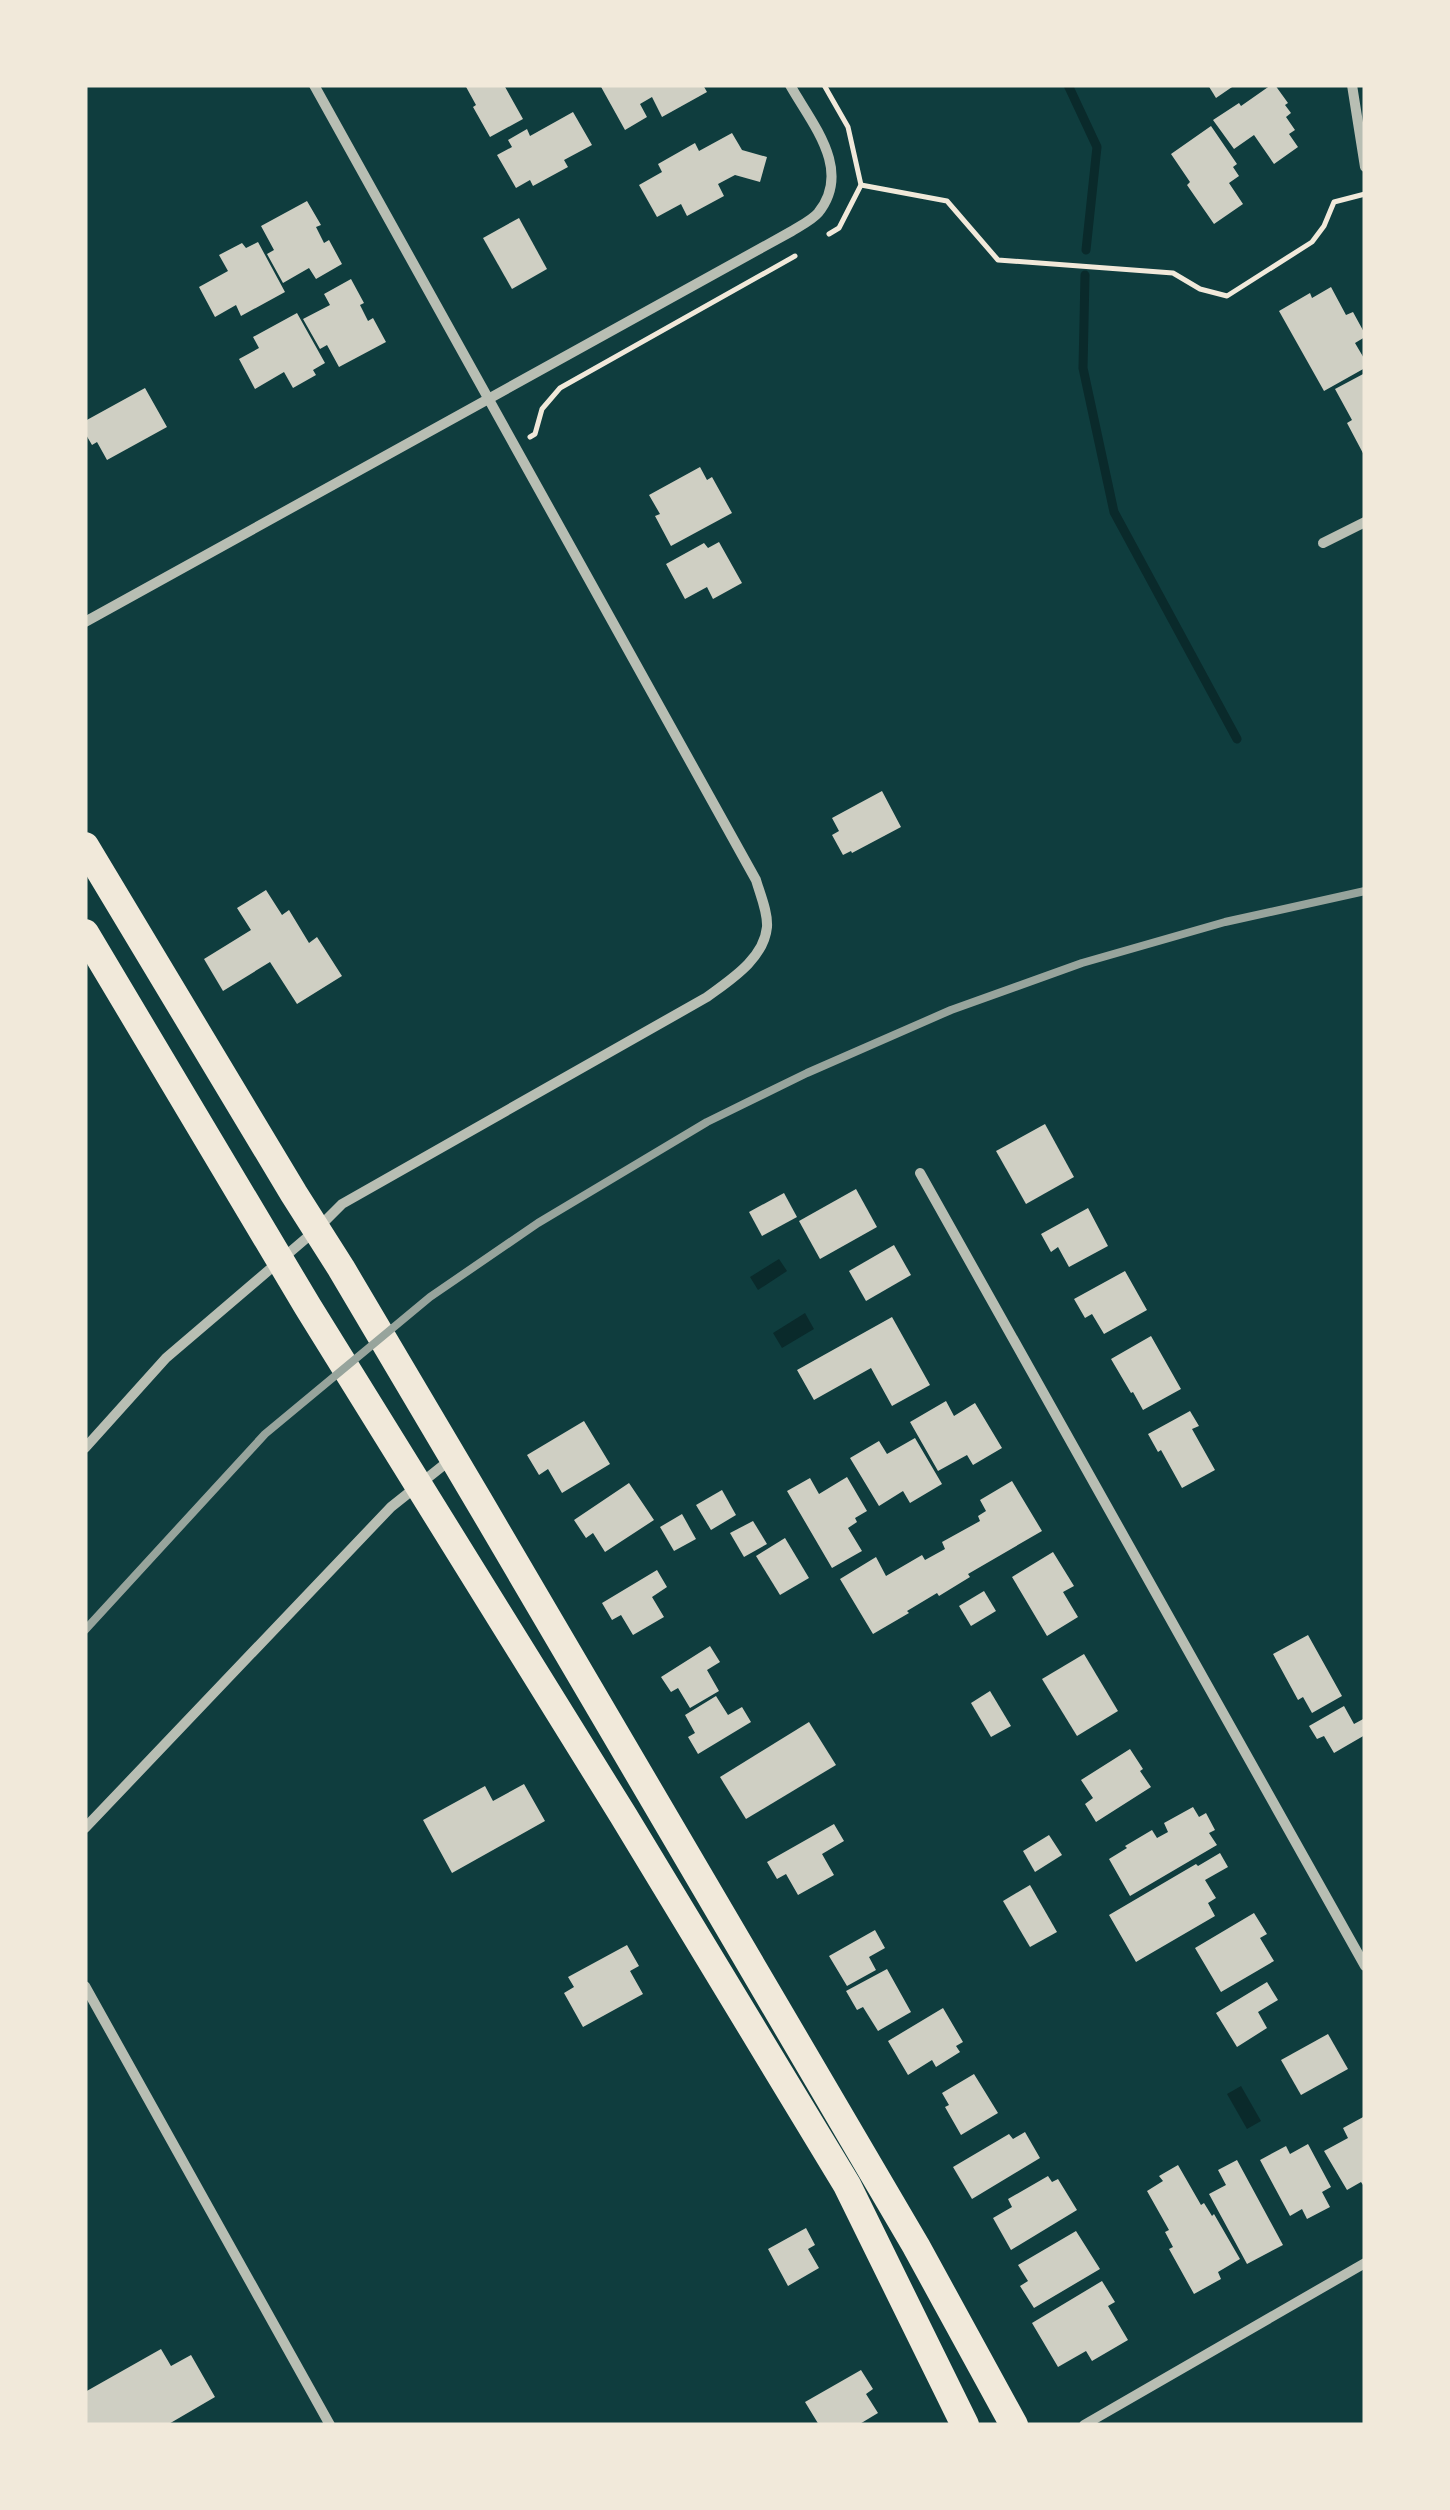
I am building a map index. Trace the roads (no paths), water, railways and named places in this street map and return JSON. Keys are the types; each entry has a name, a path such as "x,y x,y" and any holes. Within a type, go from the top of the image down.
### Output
{"highway":[{"path":"85,846 342,1268 916,2246 1014,2425"},
{"path":"85,933 304,1300 623,1815 846,2185 965,2425"}],"street":[{"path":"85,1448 166,1358 342,1204 706,997 736,976 754,957 768,925 756,880 314,85"},
{"path":"85,622 816,215 833,181 832,161 790,85"},
{"path":"1352,85 1365,167"},
{"path":"1323,543 1365,522"},
{"path":"920,1173 1365,1966"},
{"path":"85,1828 391,1507 453,1458"},
{"path":"85,1986 330,2425"},
{"path":"1084,2425 1365,2263"}],"water":[{"path":"779,1259 787,1271 758,1290 750,1277"},
{"path":"805,1313 814,1329 782,1348 773,1333"},
{"path":"1241,2086 1261,2121 1247,2129 1227,2094"}],"waterway":[{"path":"1068,85 1097,147 1086,250"},
{"path":"1085,275 1083,368 1114,512 1237,739"}],"railway":[{"path":"85,1630 265,1434 430,1297 538,1223 707,1122 951,1010 1082,963 1225,922 1365,891"}]}
